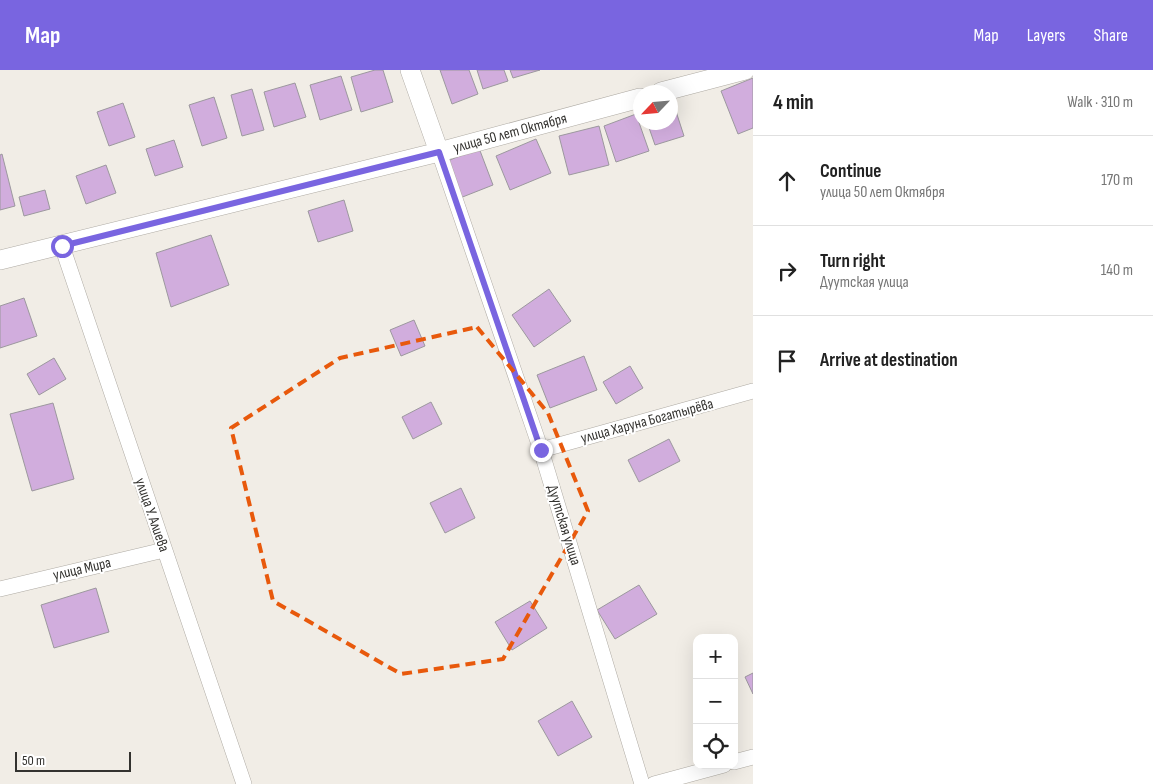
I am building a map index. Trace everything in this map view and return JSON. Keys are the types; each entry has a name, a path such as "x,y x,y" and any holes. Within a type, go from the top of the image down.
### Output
{"street":[{"name":"Дуутская улица","path":"410,70 541,450 642,784"},
{"path":"678,88 745,70"},
{"name":"улица 50 лет Октября","path":"0,260 439,152 633,100"},
{"name":"улица У. Алиева","path":"62,246 244,784"},
{"name":"улица Харуна Богатырёва","path":"541,450 753,392"},
{"name":"улица Мира","path":"0,589 164,550"},
{"path":"738,761 753,757"},
{"path":"654,784 709,769"}],"highlighted area":[{"path":"477,327 548,413 588,511 503,659 401,674 273,601 231,428 340,358"}],"building":[{"path":"375,70 383,70 393,102 361,112 351,77"},
{"path":"440,70 469,70 478,94 452,104"},
{"path":"477,70 504,70 508,81 483,89"},
{"path":"510,70 540,70 513,78"},
{"path":"341,76 352,110 320,120 310,85"},
{"path":"753,78 753,128 738,134 721,91"},
{"path":"295,83 306,117 274,127 264,92"},
{"path":"252,89 264,130 242,136 231,95"},
{"path":"214,97 227,138 202,146 189,105"},
{"path":"123,103 135,137 109,146 97,112"},
{"path":"633,115 633,130 642,130 649,151 616,162 604,126"},
{"path":"678,118 684,136 655,145 650,130 678,130"},
{"path":"599,126 609,165 569,175 559,136"},
{"path":"536,139 551,173 510,190 496,156"},
{"path":"174,140 183,167 155,176 146,149"},
{"path":"479,148 493,185 460,198 445,162"},
{"path":"2,154 15,206 0,210 0,155"},
{"path":"106,165 116,193 86,204 76,176"},
{"path":"45,190 50,209 24,216 19,197"},
{"path":"344,200 353,231 318,242 308,211"},
{"path":"211,235 229,285 171,307 156,253"},
{"path":"549,289 571,321 534,347 512,315"},
{"path":"24,298 37,336 0,348 0,306"},
{"path":"414,320 425,346 401,356 390,330"},
{"path":"584,356 597,390 550,408 537,375"},
{"path":"54,358 66,379 39,395 27,374"},
{"path":"630,366 643,388 616,404 603,382"},
{"path":"431,402 442,424 413,439 402,417"},
{"path":"53,403 74,479 32,491 10,414"},
{"path":"669,439 680,461 639,482 628,460"},
{"path":"461,488 475,518 445,533 430,503"},
{"path":"639,585 657,614 615,639 597,610"},
{"path":"96,588 109,632 54,648 41,605"},
{"path":"530,601 547,628 512,650 495,622"},
{"path":"753,673 753,694 745,677"},
{"path":"572,701 592,737 558,756 538,721"}],"route":[{"path":"62,246 439,152 541,450"}]}
